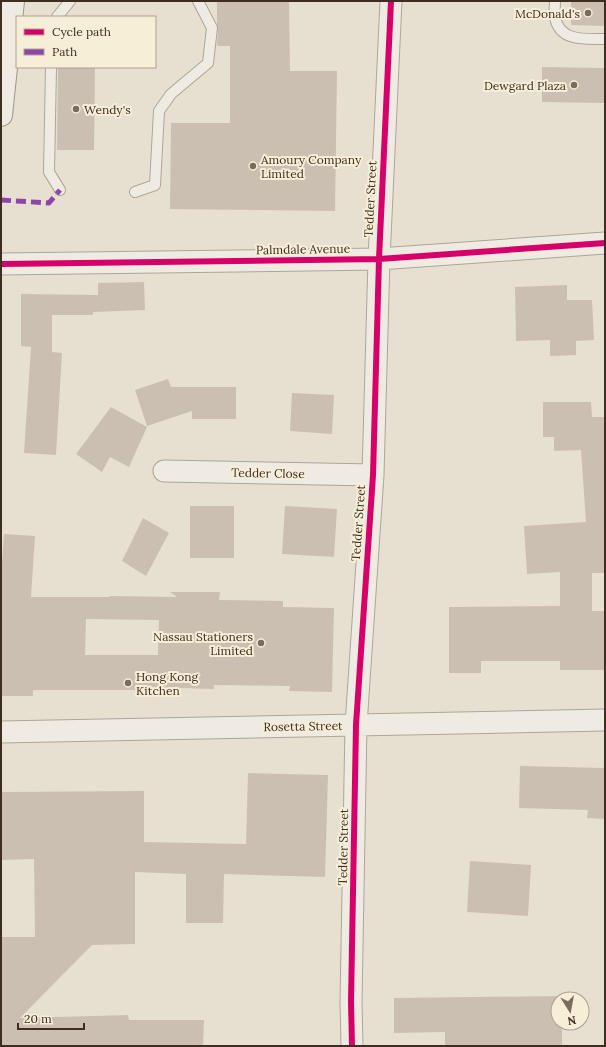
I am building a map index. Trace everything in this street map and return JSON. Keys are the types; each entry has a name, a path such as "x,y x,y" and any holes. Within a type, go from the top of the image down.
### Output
{"main road":[{"path":"1,115 13,1"}],"street":[{"name":"Tedder Street","path":"352,1046 351,1002 356,726 373,475 379,259 391,1"},
{"name":"Palmdale Avenue","path":"1,264 379,259 605,243"},
{"name":"Tedder Close","path":"164,471 373,475"},
{"name":"Rosetta Street","path":"1,732 605,720"}],"lane":[{"path":"58,16 70,1"},
{"path":"135,192 155,185 159,111 171,94 208,63 212,28 198,1"},
{"path":"555,1 554,17 558,26 565,34 578,39 605,40"},
{"path":"51,68 49,172 60,190"}],"building":[{"name":"Amoury Company Limited","path":"217,1 289,1 290,71 337,71 335,211 170,209 171,123 230,123 230,46 217,46"},
{"name":"McDonald's","path":"571,1 605,1 605,26 571,25"},
{"name":"Dewgard Plaza","path":"542,67 605,68 605,103 542,102"},
{"name":"Wendy's","path":"58,68 95,68 94,150 57,150"},
{"path":"144,282 145,310 93,312 93,315 52,315 52,352 62,353 56,455 24,453 31,347 21,346 21,294 98,295 98,283"},
{"path":"567,285 567,300 592,300 594,340 576,341 576,355 550,356 550,340 516,341 515,287"},
{"path":"168,379 171,387 236,387 236,419 192,419 192,411 147,426 135,390"},
{"path":"292,393 334,395 332,434 290,431"},
{"path":"543,402 591,402 592,417 605,417 605,573 592,573 592,611 605,611 605,670 560,670 560,661 481,661 481,673 449,673 449,607 560,606 560,572 527,574 524,526 586,522 581,450 554,451 554,437 543,437"},
{"path":"111,407 147,427 129,467 110,457 102,472 76,454"},
{"path":"190,506 234,506 234,558 190,558"},
{"path":"285,506 337,509 334,557 282,554"},
{"path":"143,518 169,533 146,576 122,561"},
{"path":"4,534 35,536 31,597 177,597 170,592 220,592 219,600 283,601 283,607 334,608 332,692 289,691 290,686 214,685 214,689 145,687 145,690 33,690 33,696 1,696 1,577","holes":["86,619 159,620 158,655 85,655"]},
{"path":"520,766 605,768 605,819 587,818 588,810 519,808"},
{"path":"248,773 328,775 325,877 224,874 223,923 186,923 186,874 135,872 135,944 92,945 20,1018 128,1015 129,1020 204,1020 203,1046 1,1046 1,937 35,937 34,859 1,860 1,792 144,791 144,842 246,844"},
{"path":"470,861 531,865 528,916 467,912"},
{"path":"550,996 550,1031 562,1031 562,1046 445,1046 445,1032 394,1033 394,998"}],"marked path":[{"path":"1,200 49,203 60,190"}],"cycle path":[{"path":"352,1046 351,1002 356,725 373,475 379,259 391,1"},
{"path":"1,264 379,259 605,243"}],"place":[{"name":"McDonald's","path":"588,13"},
{"name":"Dewgard Plaza","path":"574,85"},
{"name":"Wendy's","path":"76,109"},
{"name":"Amoury Company Limited","path":"253,166"},
{"name":"Nassau Stationers Limited","path":"261,643"},
{"name":"Hong Kong Kitchen","path":"128,683"}]}
